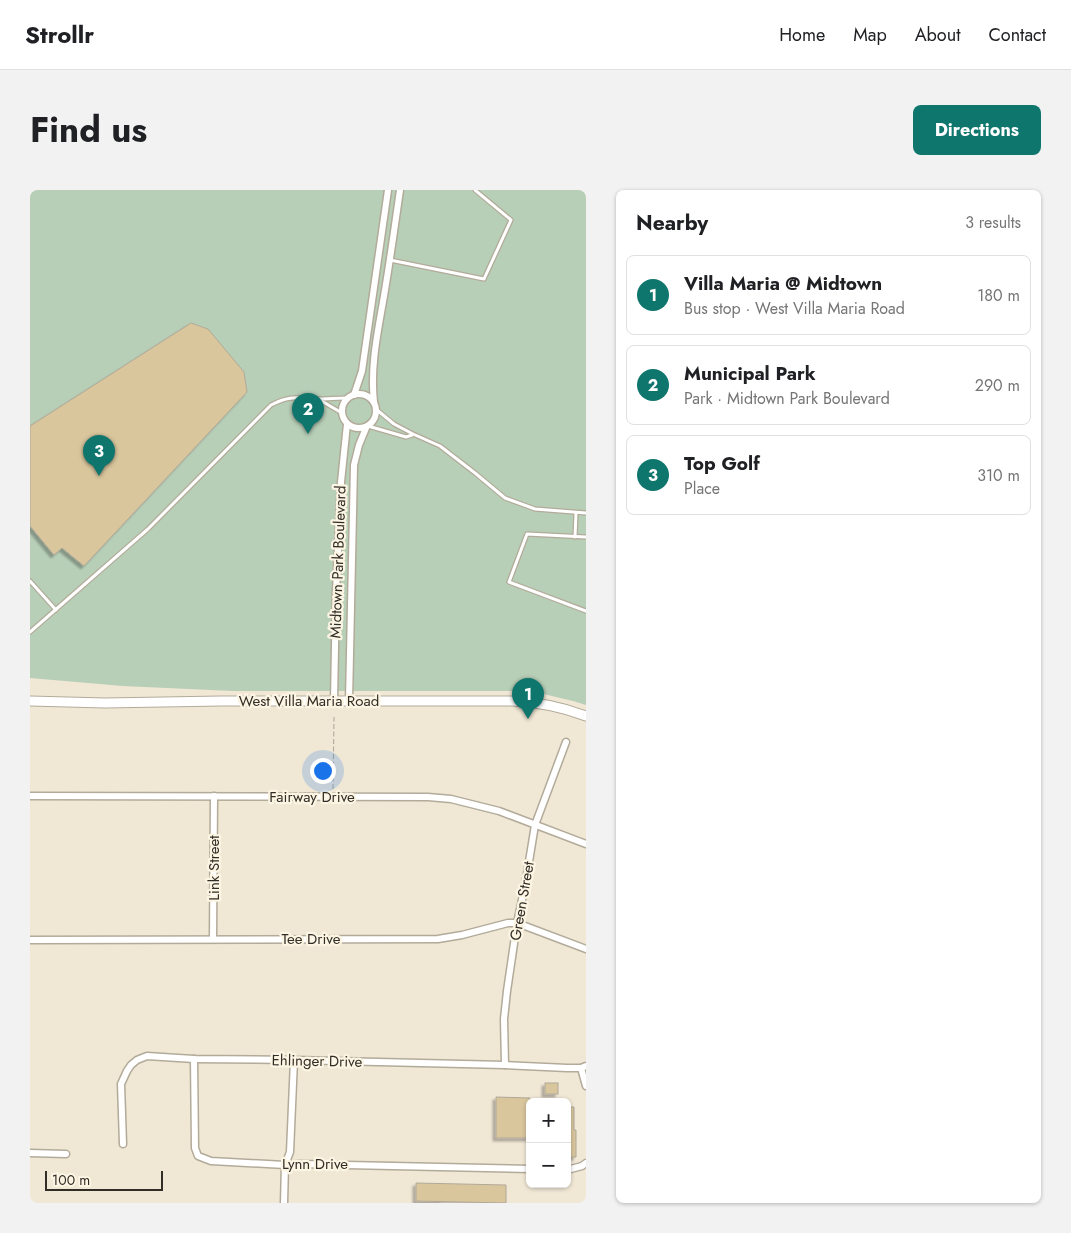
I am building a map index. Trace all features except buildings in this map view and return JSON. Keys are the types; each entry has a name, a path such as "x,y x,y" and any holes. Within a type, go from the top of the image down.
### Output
{"main road":[{"name":"West Villa Maria Road","path":"30,701 105,703 533,701 586,716"}],"street":[{"path":"388,190 362,371 351,396 344,402 342,408 347,424 356,428 367,427 375,419 377,410 372,386 374,360 400,190"},
{"path":"351,396 365,395 374,402"},
{"name":"Midtown Park Boulevard","path":"334,701 340,492 347,424"},
{"name":"Midtown Park Boulevard","path":"349,701 354,465 358,444 367,427"},
{"name":"Green Street","path":"505,1065 504,1019 517,923 535,825 566,742"},
{"name":"Fairway Drive","path":"30,796 428,797 451,799 499,811 586,844"},
{"name":"Link Street","path":"214,796 214,940"},
{"name":"Tee Drive","path":"30,940 438,939 508,923 517,923 586,949"},
{"name":"Ehlinger Drive","path":"123,1144 121,1084 131,1065 147,1056 194,1059 583,1067"},
{"name":"Lynn Drive","path":"194,1059 194,1148 198,1156 212,1161 285,1165 348,1164 526,1169"},
{"path":"284,1203 285,1165 290,1152 294,1060"},
{"path":"583,1067 586,1086"},
{"path":"30,1153 66,1154"},
{"path":"571,1169 586,1163"}],"lane":[{"path":"390,260 484,279 511,220 475,190"},
{"path":"30,632 148,529 271,405 289,398 317,399 351,396"},
{"path":"317,399 342,413"},
{"path":"377,410 394,424 440,446 505,498 535,509 586,513"},
{"path":"367,427 406,438 413,434"},
{"path":"575,537 576,513"},
{"path":"586,537 527,534 509,582 586,611"},
{"path":"30,580 56,610"}],"path":[{"path":"333,797 334,717"}],"green space":[{"path":"30,190 586,190 586,705 531,691 233,691 123,686 30,678"}],"place":[{"name":"Municipal Park","path":"308,434"},
{"name":"Top Golf","path":"99,476"},
{"name":"Villa Maria @ Midtown","path":"528,719"}]}
